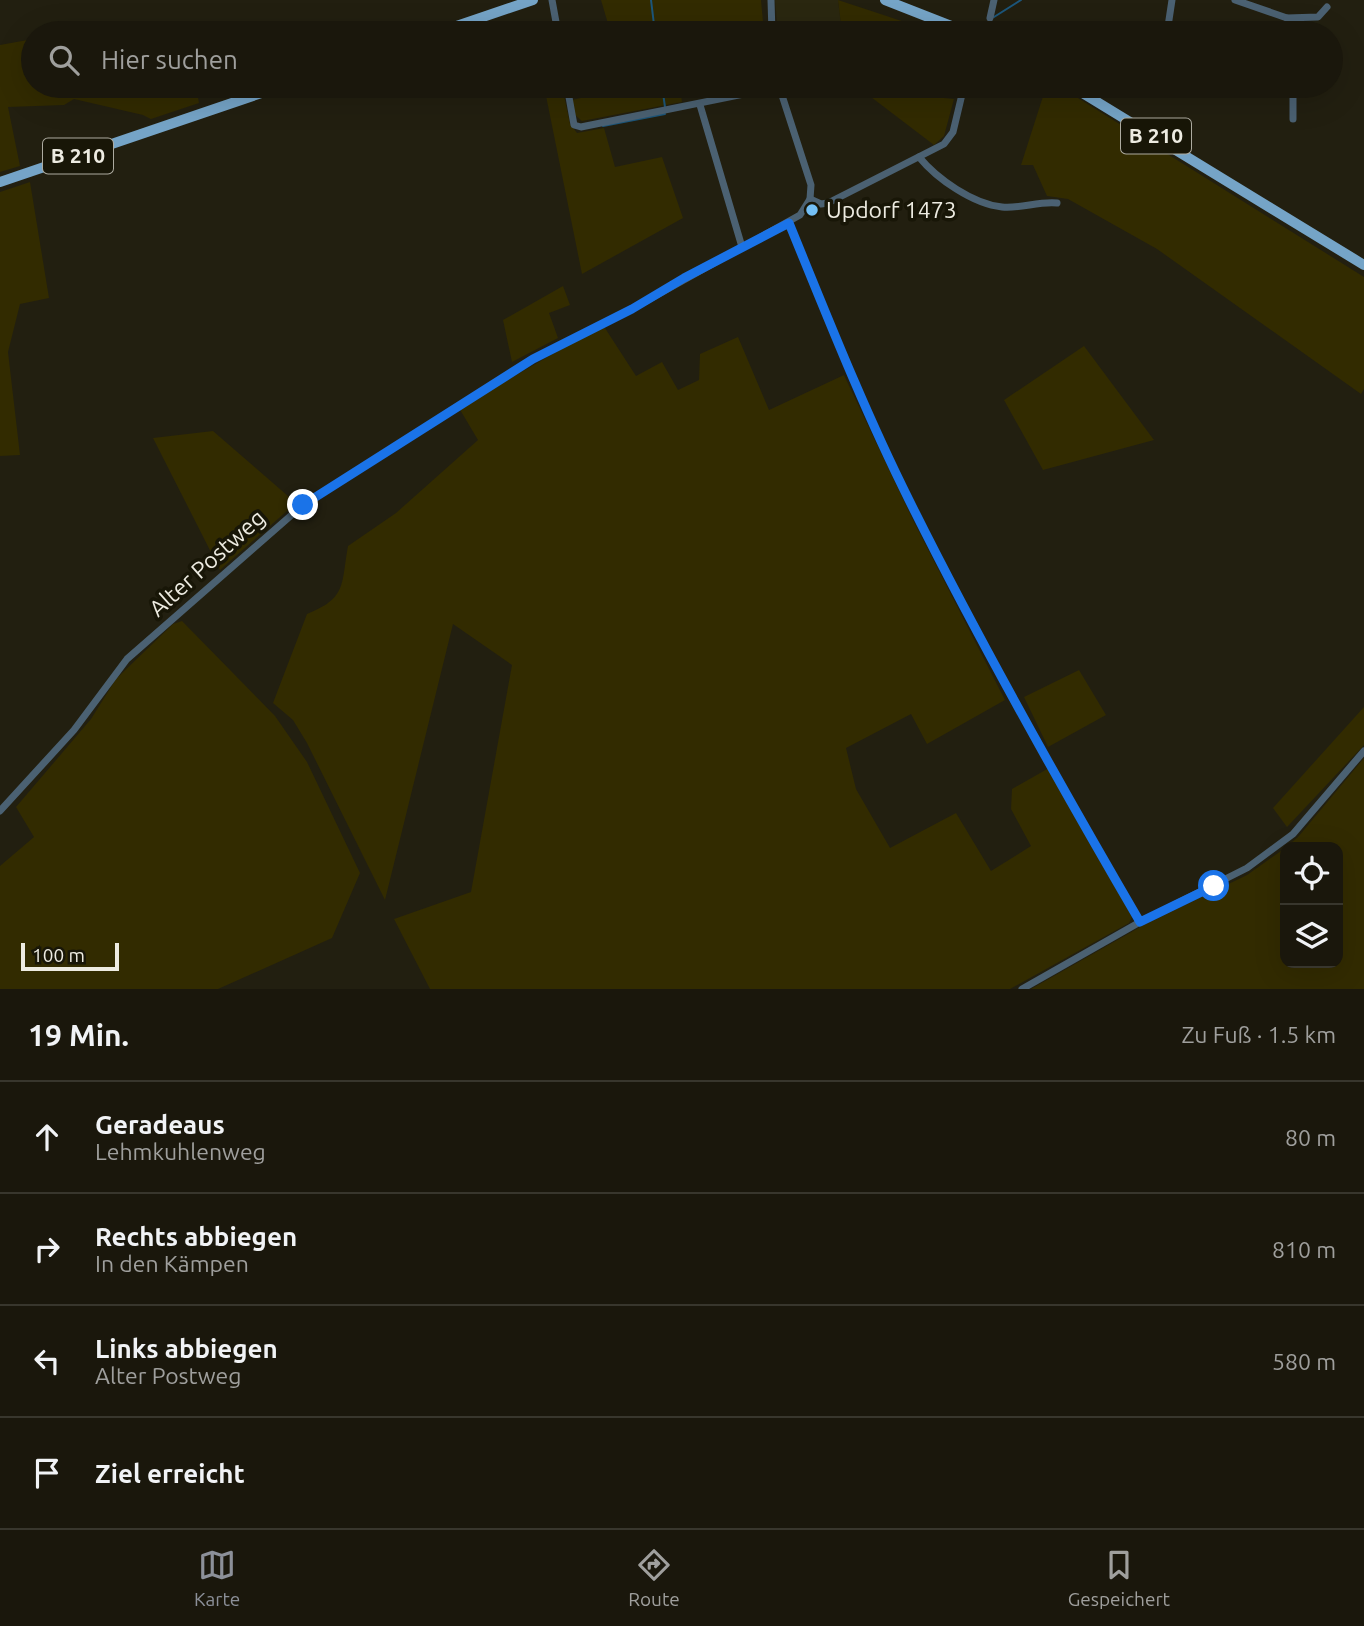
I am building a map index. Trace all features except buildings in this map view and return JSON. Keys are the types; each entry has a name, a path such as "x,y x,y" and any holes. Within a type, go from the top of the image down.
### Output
{"main road":[{"path":"471,21 533,0"},
{"path":"885,0 938,21"},
{"name":"B 210","path":"0,182 247,98"},
{"name":"B 210","path":"1091,98 1364,265"}],"street":[{"path":"552,0 556,21"},
{"path":"771,0 772,21"},
{"path":"990,18 994,0"},
{"path":"1169,21 1172,0"},
{"path":"1235,0 1291,21"},
{"path":"1287,18 1318,17 1326,7"},
{"path":"569,98 573,125 581,127 729,98"},
{"path":"783,98 810,177 810,199 821,204 828,203 919,157 949,138 961,98"},
{"path":"1293,98 1293,119"},
{"path":"700,105 743,247"},
{"path":"919,157 942,179 990,204 1010,207 1057,203"},
{"name":"Alter Postweg","path":"0,811 75,730 113,674 127,659 295,510 533,359 632,309 789,223 800,215 810,199"},
{"path":"789,223 851,376 907,498 1023,720 1140,922"},
{"path":"1022,989 1140,922 1236,874 1273,850 1293,834 1364,751"}],"shaded area":[{"path":"601,0 761,0 763,21 607,21"},
{"path":"775,0 838,0 841,21 777,21"},
{"path":"838,0 902,21 841,21"},
{"path":"21,41 21,98 198,98 199,103 151,119 74,99 64,105 8,107 20,166 0,172 0,45"},
{"path":"546,98 565,98 570,124 577,133 604,128 615,167 662,157 683,218 582,274"},
{"path":"682,98 682,102 582,121 574,114 572,100"},
{"path":"872,98 954,99 944,136 934,145"},
{"path":"1042,98 1078,98 1364,277 1364,389 1361,394 1157,249 1068,199 1047,196 1033,165 1021,165"},
{"path":"30,182 49,298 20,304 8,352 20,455 0,456 0,192"},
{"path":"563,286 570,305 549,313 558,338 512,362 503,320"},
{"path":"603,325 636,376 662,362 678,390 699,380 700,354 738,337 769,410 844,375 914,522 1005,700 927,744 911,714 846,748 856,789 890,848 956,813 991,871 1031,846 1011,809 1012,789 1049,768 1132,917 1129,923 1010,989 430,989 394,919 471,892 512,665 453,624 385,900 307,743 293,720 273,703 307,614 329,602 340,589 348,546 396,513 478,440 459,408"},
{"path":"1084,346 1154,440 1043,470 1004,400"},
{"path":"213,431 296,503 220,570 153,438"},
{"path":"182,621 275,716 307,762 360,873 332,938 218,989 0,989 0,866 34,837 16,807 91,719 116,679 173,624"},
{"path":"1079,670 1106,715 1048,747 1024,697"},
{"path":"1364,707 1364,745 1287,827 1273,808"},
{"path":"1364,758 1364,989 1031,989 1142,926 1247,875 1280,852 1280,968 1343,968 1343,842 1292,842"}],"waterway":[{"path":"651,0 654,21"},
{"path":"994,17 1021,0"},
{"path":"664,98 665,107"},
{"path":"603,126 665,114"}],"place":[{"name":"Updorf 1473","path":"812,210"}],"route":[{"path":"303,505 456,405 533,359 632,309 684,278 789,223 851,376 907,498 1023,720 1140,922 1214,886"}]}
